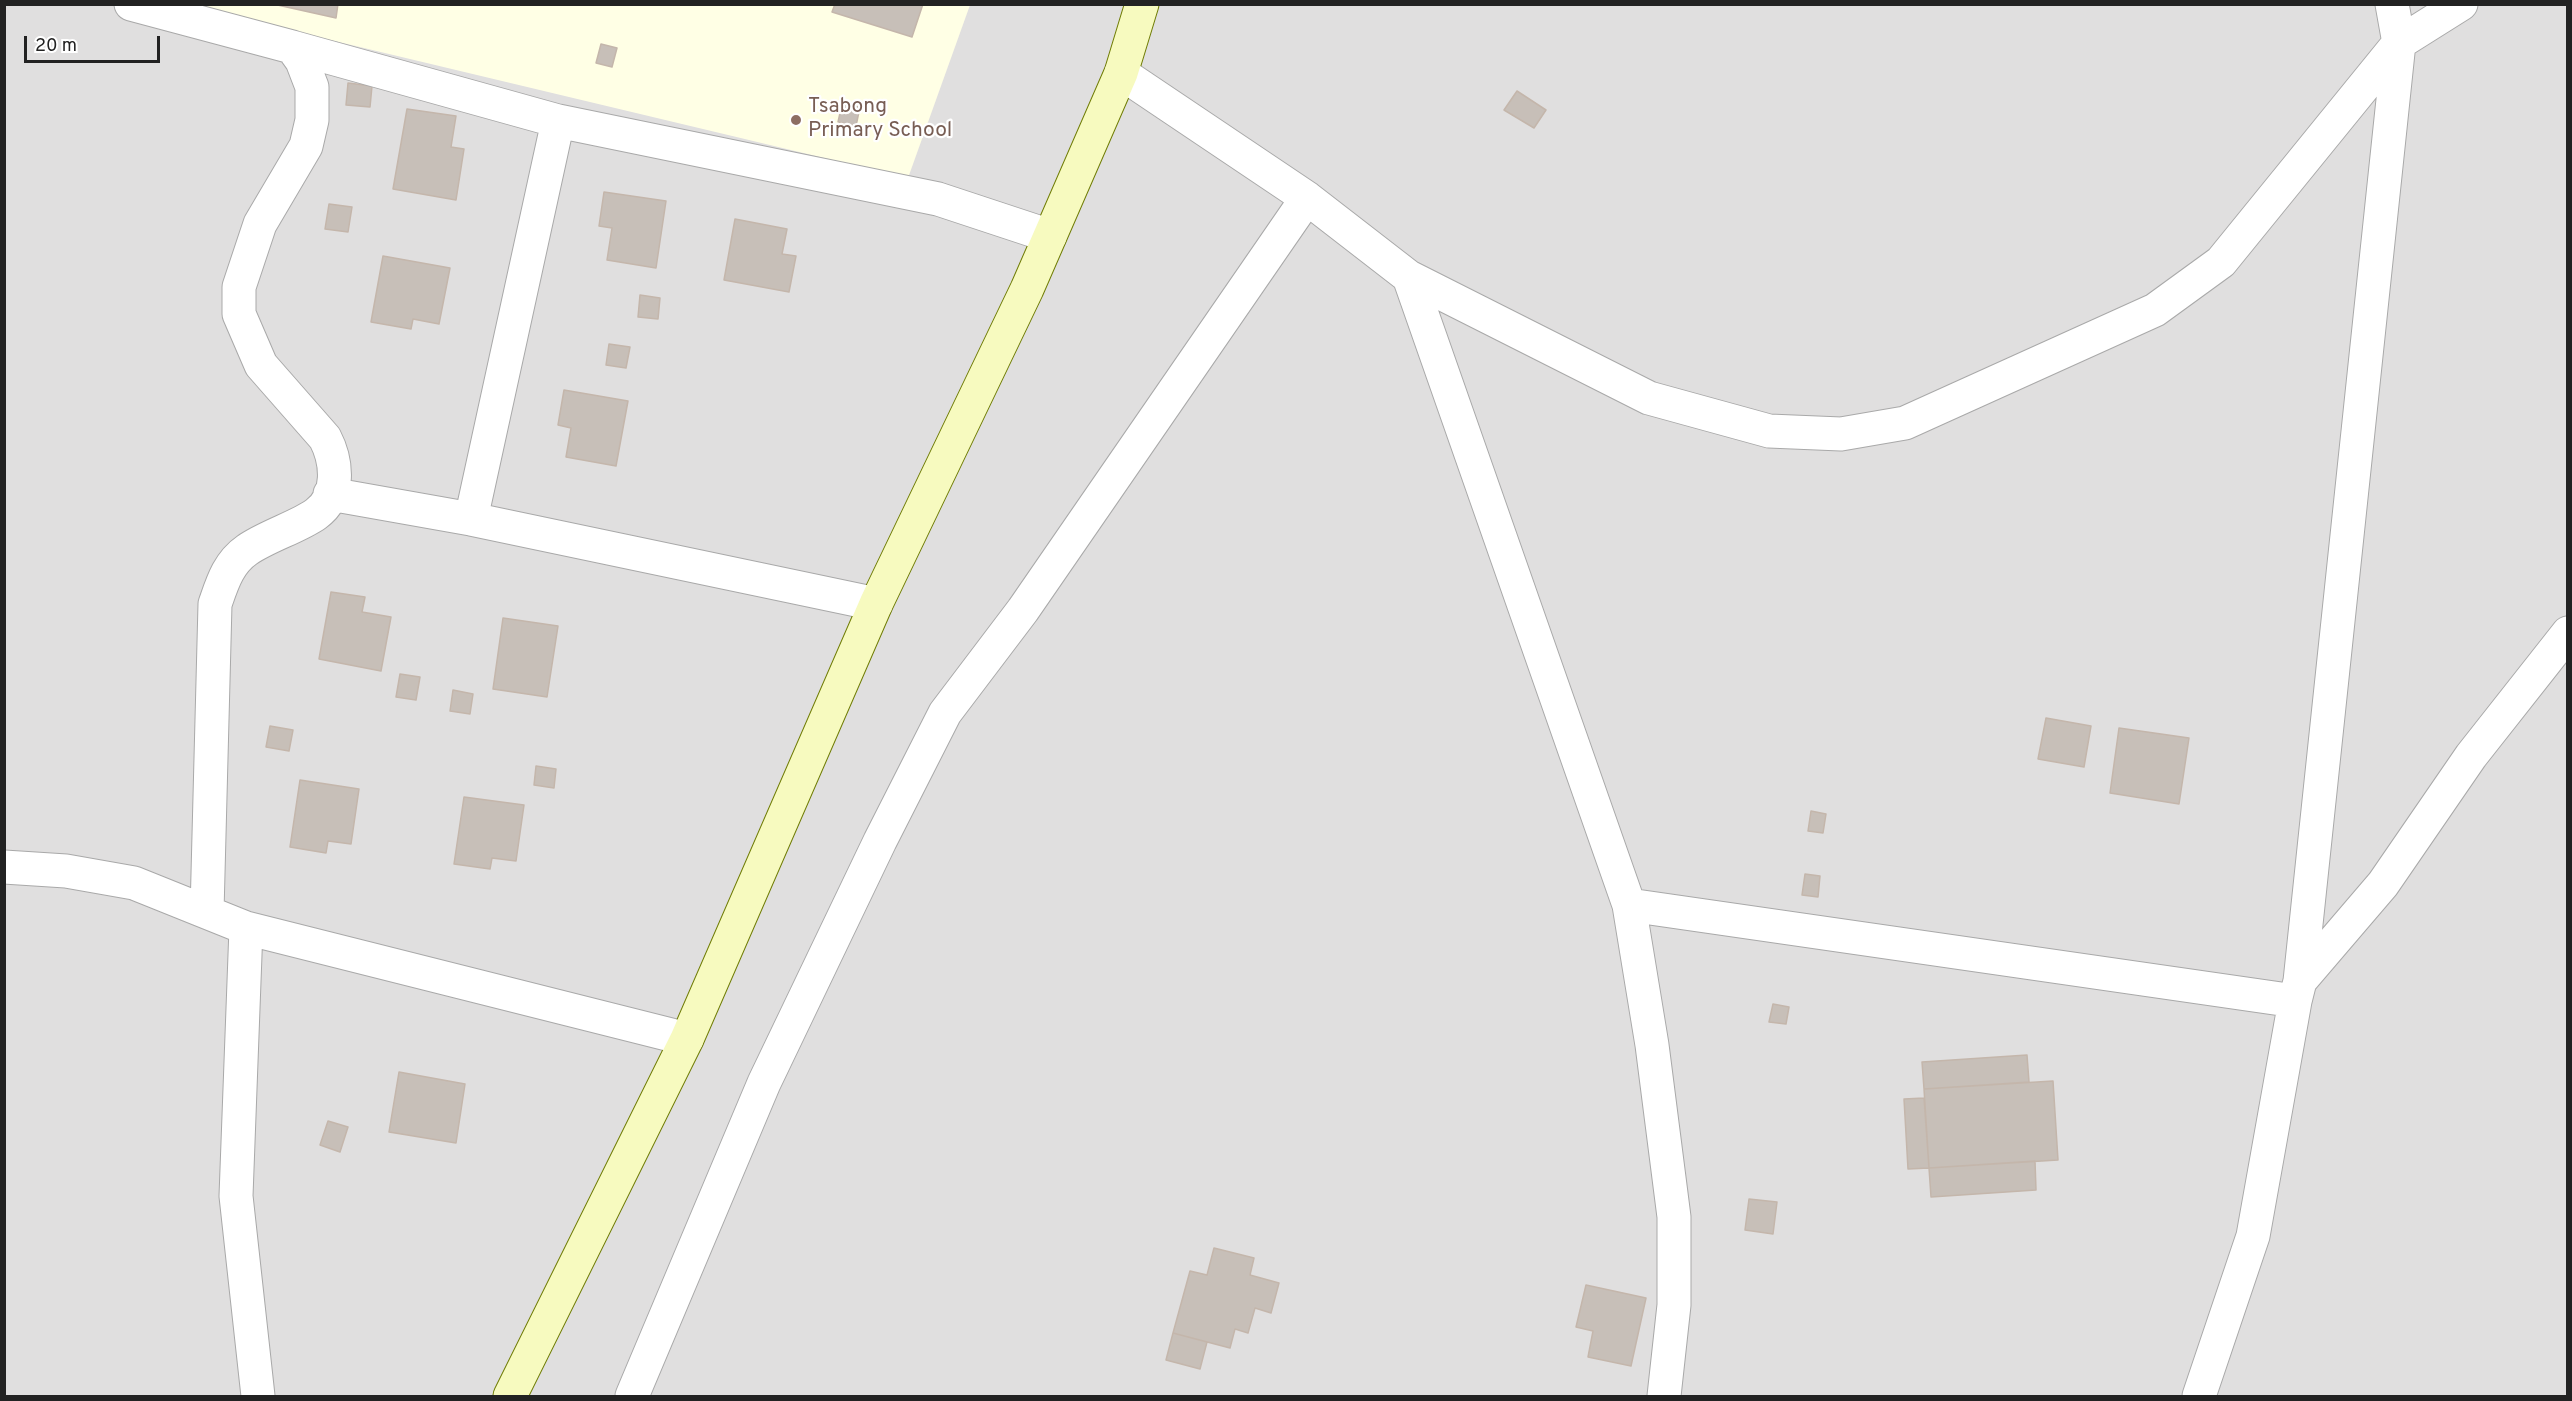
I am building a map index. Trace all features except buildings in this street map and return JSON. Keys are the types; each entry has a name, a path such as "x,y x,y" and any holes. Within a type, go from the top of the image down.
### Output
{"main road":[{"path":"510,1396 687,1039 876,604 1050,236 1121,73 1142,4"}],"street":[{"path":"131,4 558,121 938,199 1050,236"},
{"path":"2199,1396 2253,1236 2297,991 2399,43 2392,4"},
{"path":"1121,73 1307,198 1409,277 1649,398 1769,431 1841,434 1905,423 2155,310 2221,262 2399,43 2461,4"},
{"path":"207,912 215,604 224,576 245,551 317,513 330,494 336,467 333,453 325,438 261,365 239,314 239,287 260,224 306,146 312,120 312,87 302,61 292,47"},
{"path":"471,519 558,121"},
{"path":"632,1396 764,1083 880,841 945,713 1023,610 1307,198"},
{"path":"1409,277 1629,905 1653,1045 1674,1217 1674,1305 1664,1396"},
{"path":"330,494 471,519 876,604"},
{"path":"2297,991 2383,884 2471,756 2568,633"},
{"path":"4,867 66,871 134,883 246,928 687,1039"},
{"path":"1629,905 2297,991"},
{"path":"246,928 236,1196 258,1396"}],"shaded area":[{"path":"5,5 2567,5 2567,1396 5,1396"},
{"name":"Tsabong Primary School","path":"184,5 970,5 908,178"}],"place":[{"name":"Tsabong Primary School","path":"796,120"}]}
